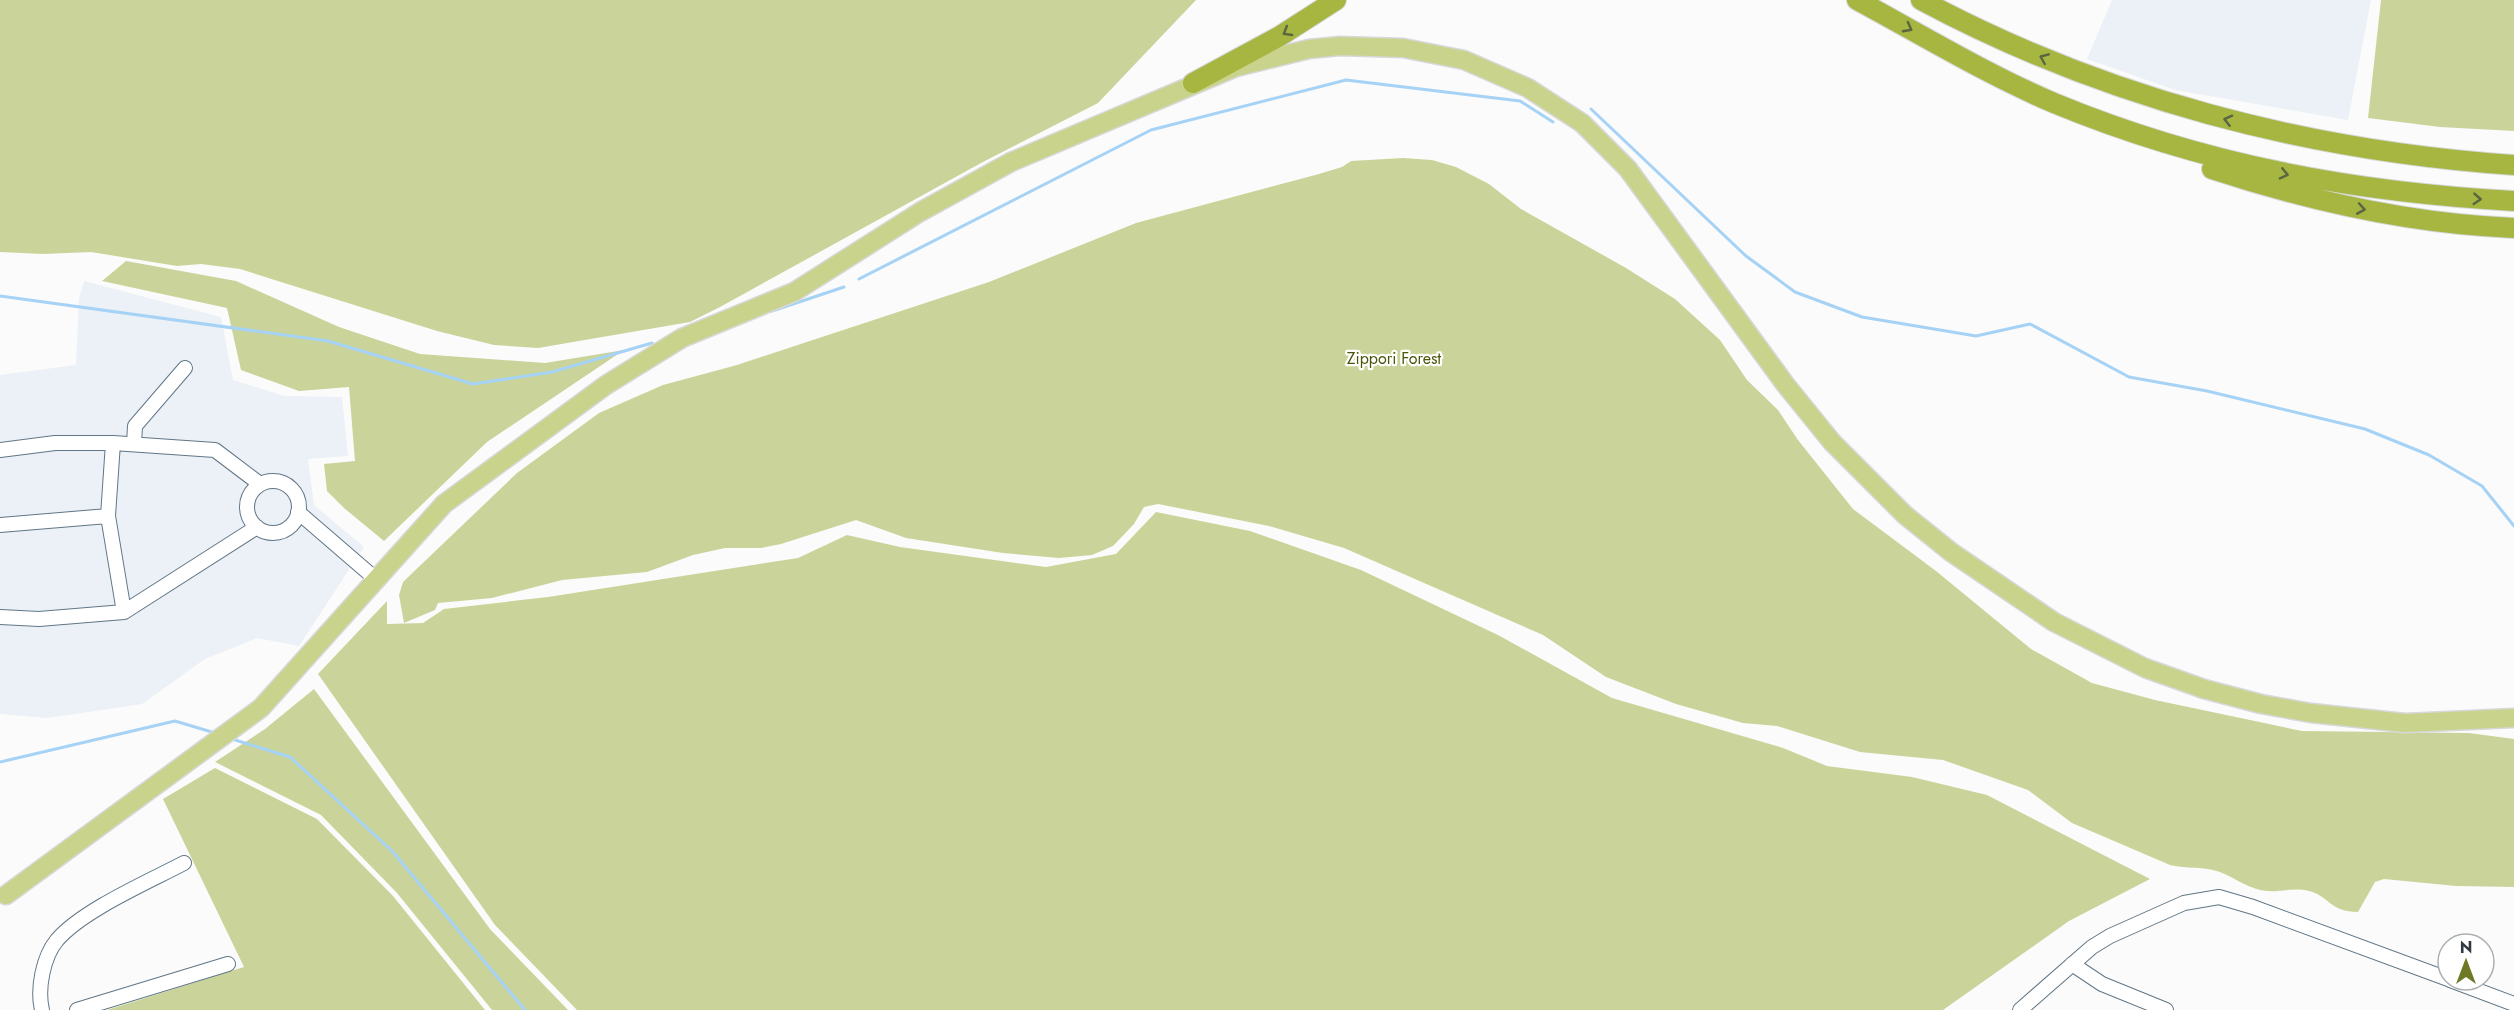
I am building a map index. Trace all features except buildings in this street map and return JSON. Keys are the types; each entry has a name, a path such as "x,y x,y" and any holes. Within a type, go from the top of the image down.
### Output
{"highway":[{"path":"1193,83 1281,36 1336,0"},
{"path":"1857,0 1975,64 2056,112 2147,148 2240,178 2350,207 2512,228"},
{"path":"1921,0 2006,42 2109,84 2195,111 2318,140 2429,157 2514,165"},
{"path":"1975,64 2095,119 2222,160 2307,179 2374,189 2514,201"},
{"path":"2318,140 2514,156"}],"main road":[{"path":"2,891 58,856 261,708 378,581 444,504 606,385 681,338 794,292 979,177 1193,83 1236,67 1309,49 1384,46 1464,60 1528,88 1582,123 1628,169 1785,384 1832,442 1867,480 1951,552 2015,598 2054,622 2145,668 2204,689 2261,704 2311,713 2405,723 2514,718"}],"street":[{"path":"134,444 135,426 185,368"},
{"path":"0,450 55,443 112,443 215,450 260,484"},
{"path":"112,443 108,516 124,612"},
{"path":"276,481 291,489 296,496 298,512 290,527 274,533 257,528 248,514 247,505 249,497 260,484 276,481"},
{"path":"298,512 378,581"},
{"path":"0,525 108,516"},
{"path":"0,616 39,619 124,612 257,528"},
{"path":"42,1010 39,999 42,971 57,940 86,916 184,863"},
{"path":"2020,1010 2072,964 2110,936 2184,903 2219,897 2253,907 2436,975"},
{"path":"76,1010 228,964"},
{"path":"2072,964 2102,984 2166,1010"},
{"path":"2482,992 2514,1004"}],"shaded area":[{"path":"2112,0 2371,0 2348,120 2175,90 2087,59"},
{"path":"84,281 221,317 233,380 284,396 342,397 348,456 308,459 314,505 364,547 299,646 257,638 205,659 142,704 48,718 0,714 0,375 76,365 79,299"}],"green space":[{"path":"0,0 1196,0 1098,103 981,163 720,307 690,322 538,348 494,345 437,331 240,269 201,264 177,266 91,252 43,254 0,252"},
{"path":"2381,0 2514,0 2514,131 2440,127 2368,118"},
{"name":"Zippori Forest","path":"1403,158 1432,160 1456,167 1489,184 1521,209 1626,268 1675,299 1720,340 1747,380 1778,410 1798,440 1853,509 1936,571 2031,649 2092,683 2155,700 2302,731 2469,733 2514,739 2514,887 2456,886 2384,879 2375,882 2358,912 2335,907 2321,896 2309,891 2261,890 2214,870 2170,865 2072,823 2028,790 1943,760 1860,752 1777,726 1743,723 1676,704 1606,677 1543,635 1344,548 1269,526 1158,504 1144,507 1134,524 1113,546 1092,555 1059,558 1003,553 906,538 856,520 781,544 761,548 725,548 693,555 647,572 562,580 492,598 438,603 435,610 404,623 399,595 403,582 517,473 599,413 663,385 737,365 989,282 1136,223 1319,174 1342,167 1351,161"},
{"path":"126,261 236,281 339,327 420,354 545,363 624,350 487,442 384,541 327,491 324,464 355,461 349,387 299,391 241,370 227,308 102,281"},
{"path":"1156,512 1250,531 1361,570 1498,635 1612,698 1783,748 1827,766 1912,777 1987,795 2150,879 2069,921 1943,1010 577,1010 495,925 318,674 387,601 387,624 423,623 444,609 548,597 798,558 847,535 900,547 1046,567 1116,554"},
{"path":"314,689 490,929 568,1010 492,1010 397,893 321,815 215,762 265,729"},
{"path":"215,768 317,819 393,896 485,1010 107,1010 244,967 163,799"}],"waterway":[{"path":"859,279 1151,130 1346,80 1520,101 1553,122"},
{"path":"1591,109 1746,256 1795,292 1862,317 1976,336 2030,324 2129,377 2207,391 2365,429 2429,455 2482,486 2514,526"},
{"path":"772,311 844,287"},
{"path":"0,296 328,341 473,384 552,372 652,343"},
{"path":"0,762 175,721 215,733"},
{"path":"232,739 290,757 392,851 525,1010"}]}
